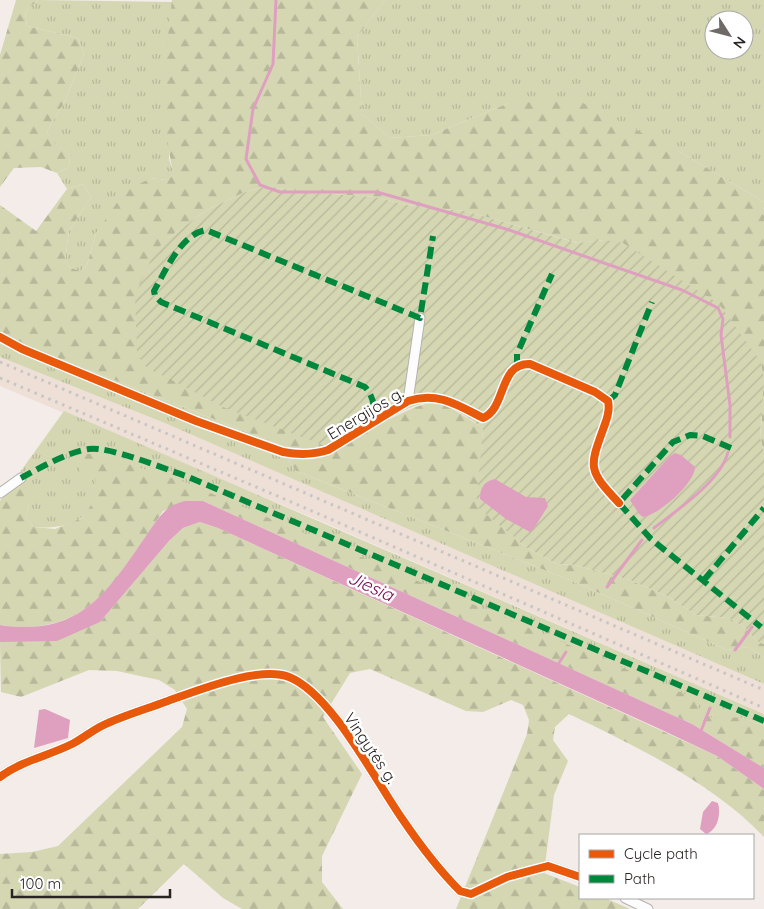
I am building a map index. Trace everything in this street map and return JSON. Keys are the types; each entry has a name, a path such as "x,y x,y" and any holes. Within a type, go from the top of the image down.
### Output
{"street":[{"path":"408,402 420,318"},
{"name":"Energijos g.","path":"0,337 31,353 196,421 284,452 296,454 316,454 328,450 408,402 418,398 442,398 483,418 494,410 513,369 523,364 530,364 595,392 608,401 609,406 594,453 594,471 598,480 619,503"},
{"path":"0,493 21,478"},
{"name":"Vingytės g.","path":"0,777 10,770 73,744 106,723 236,679 271,674 288,676 306,687 346,733 404,822 460,891 471,894 507,877 548,866 579,877"},
{"path":"627,899 648,909"}],"shaded area":[{"path":"0,357 167,424 764,684 764,714 323,522 0,386"}],"green space":[{"path":"16,0 38,0 25,12 27,26 78,38 84,54 64,103 47,131 51,140 70,155 69,167 57,173 41,167 14,168 0,187 0,55"},
{"path":"38,0 173,2 169,159 174,175 166,180 151,178 96,233 87,265 81,271 71,268 65,261 69,231 91,197 83,184 67,189 57,173 69,167 70,155 50,140 47,131 64,103 84,54 78,38 27,26 25,12"},
{"path":"172,0 385,0 357,37 362,114 390,138 431,135 509,103 577,100 680,152 764,202 764,452 760,437 762,417 605,240 578,243 465,211 406,205 375,197 302,192 267,186 245,192 207,210 168,238 390,419 429,403 447,406 483,428 477,506 527,548 557,564 575,565 630,580 667,596 696,615 728,618 743,626 758,642 764,644 764,657 748,647 727,650 577,583 296,471 278,444 30,347 0,332 0,205 36,231 67,189 83,184 91,197 69,231 65,261 71,268 81,271 87,265 96,233 125,191 151,178 166,180 173,175 166,132 163,81"},
{"path":"385,0 764,0 764,202 680,152 509,103 431,135 390,138 362,114 357,37"},
{"path":"267,186 302,192 375,197 406,205 465,211 577,243 605,240 623,243 719,304 761,362 764,379 760,437 764,452 764,644 758,642 743,626 728,618 696,615 667,596 630,580 575,565 557,564 527,548 476,506 483,428 451,407 428,402 402,411 338,451 223,407 145,366 137,353 135,295 155,251 168,238 207,210 245,192"},
{"path":"0,332 30,347 278,444 296,471 577,583 727,650 748,647 764,657 764,684 167,424 0,357"},
{"path":"64,411 764,714 764,726 743,718 711,719 700,711 136,468 97,454 96,490 90,509 69,524 52,527 34,527 26,517 29,503 5,493"},
{"path":"85,454 97,454 184,482 694,698 703,713 708,716 714,718 742,718 764,726 764,768 692,724 203,501 163,511 117,579 100,597 80,612 58,622 31,627 0,625 0,501 5,493 19,486 27,490 29,503 26,517 34,527 55,529 82,518 94,501 96,477 80,471 79,462"},
{"path":"200,522 218,528 717,756 764,789 764,837 721,799 672,767 569,714 555,727 553,740 568,761 554,795 544,873 579,887 579,899 607,899 630,909 456,909 527,734 529,720 523,705 511,700 483,712 466,711 370,669 350,673 323,717 362,774 322,856 322,882 343,909 242,909 223,898 184,864 138,909 0,909 0,854 32,852 58,846 182,727 187,709 175,690 159,680 117,671 89,670 21,697 1,692 0,642 100,622 169,541 183,528"}],"water":[{"path":"675,453 681,455 695,467 693,474 683,489 666,505 658,511 643,517 630,500 670,456"},
{"path":"495,479 526,497 545,498 548,506 533,530 530,532 506,519 480,499 483,486 488,481"},
{"name":"Jiesia","path":"185,501 203,501 692,724 764,768 764,789 717,756 218,528 200,522 183,528 169,541 100,622 57,641 0,642 0,625 28,627 51,624 71,617 88,606 118,576 162,514 172,506"},
{"path":"45,709 70,720 68,738 34,748 39,710"},
{"path":"712,801 718,803 719,817 713,829 706,834 700,829 703,812"}],"waterway":[{"path":"276,0 273,64 253,109 246,159 260,185 280,192 377,192 506,229 682,290 718,308 723,319 721,335 730,405 730,437"},
{"path":"654,528 686,504 708,484 724,463 728,452"},
{"path":"607,587 642,540"},
{"path":"735,650 752,627"},
{"path":"557,666 566,652"},
{"path":"701,731 710,708"}],"railway":[{"path":"0,362 764,690"},
{"path":"0,378 289,501 764,708"}],"marked path":[{"path":"368,423 373,404 371,395 365,387 161,302 155,296 154,291 175,254 189,238 206,230 420,318 433,236"},
{"path":"517,366 517,354 552,274"},
{"path":"608,401 615,395 652,302"},
{"path":"731,448 703,436 690,435 673,442 619,503 651,539 761,627"},
{"path":"21,478 62,457 89,449 110,451 137,459 186,476 764,721"},
{"path":"704,580 764,508"}],"cycle path":[{"path":"0,337 22,349 196,421 283,452 300,454 311,454 328,450 408,401 419,398 447,401 483,418 491,413 507,378 513,371 520,366 530,364 595,392 608,401 608,415 596,450 594,467 596,475 619,503"},
{"path":"0,777 8,771 72,744 103,725 122,717 227,681 261,674 276,674 289,677 305,686 321,701 352,741 416,839 460,891 471,894 507,877 548,866 579,877"}]}
